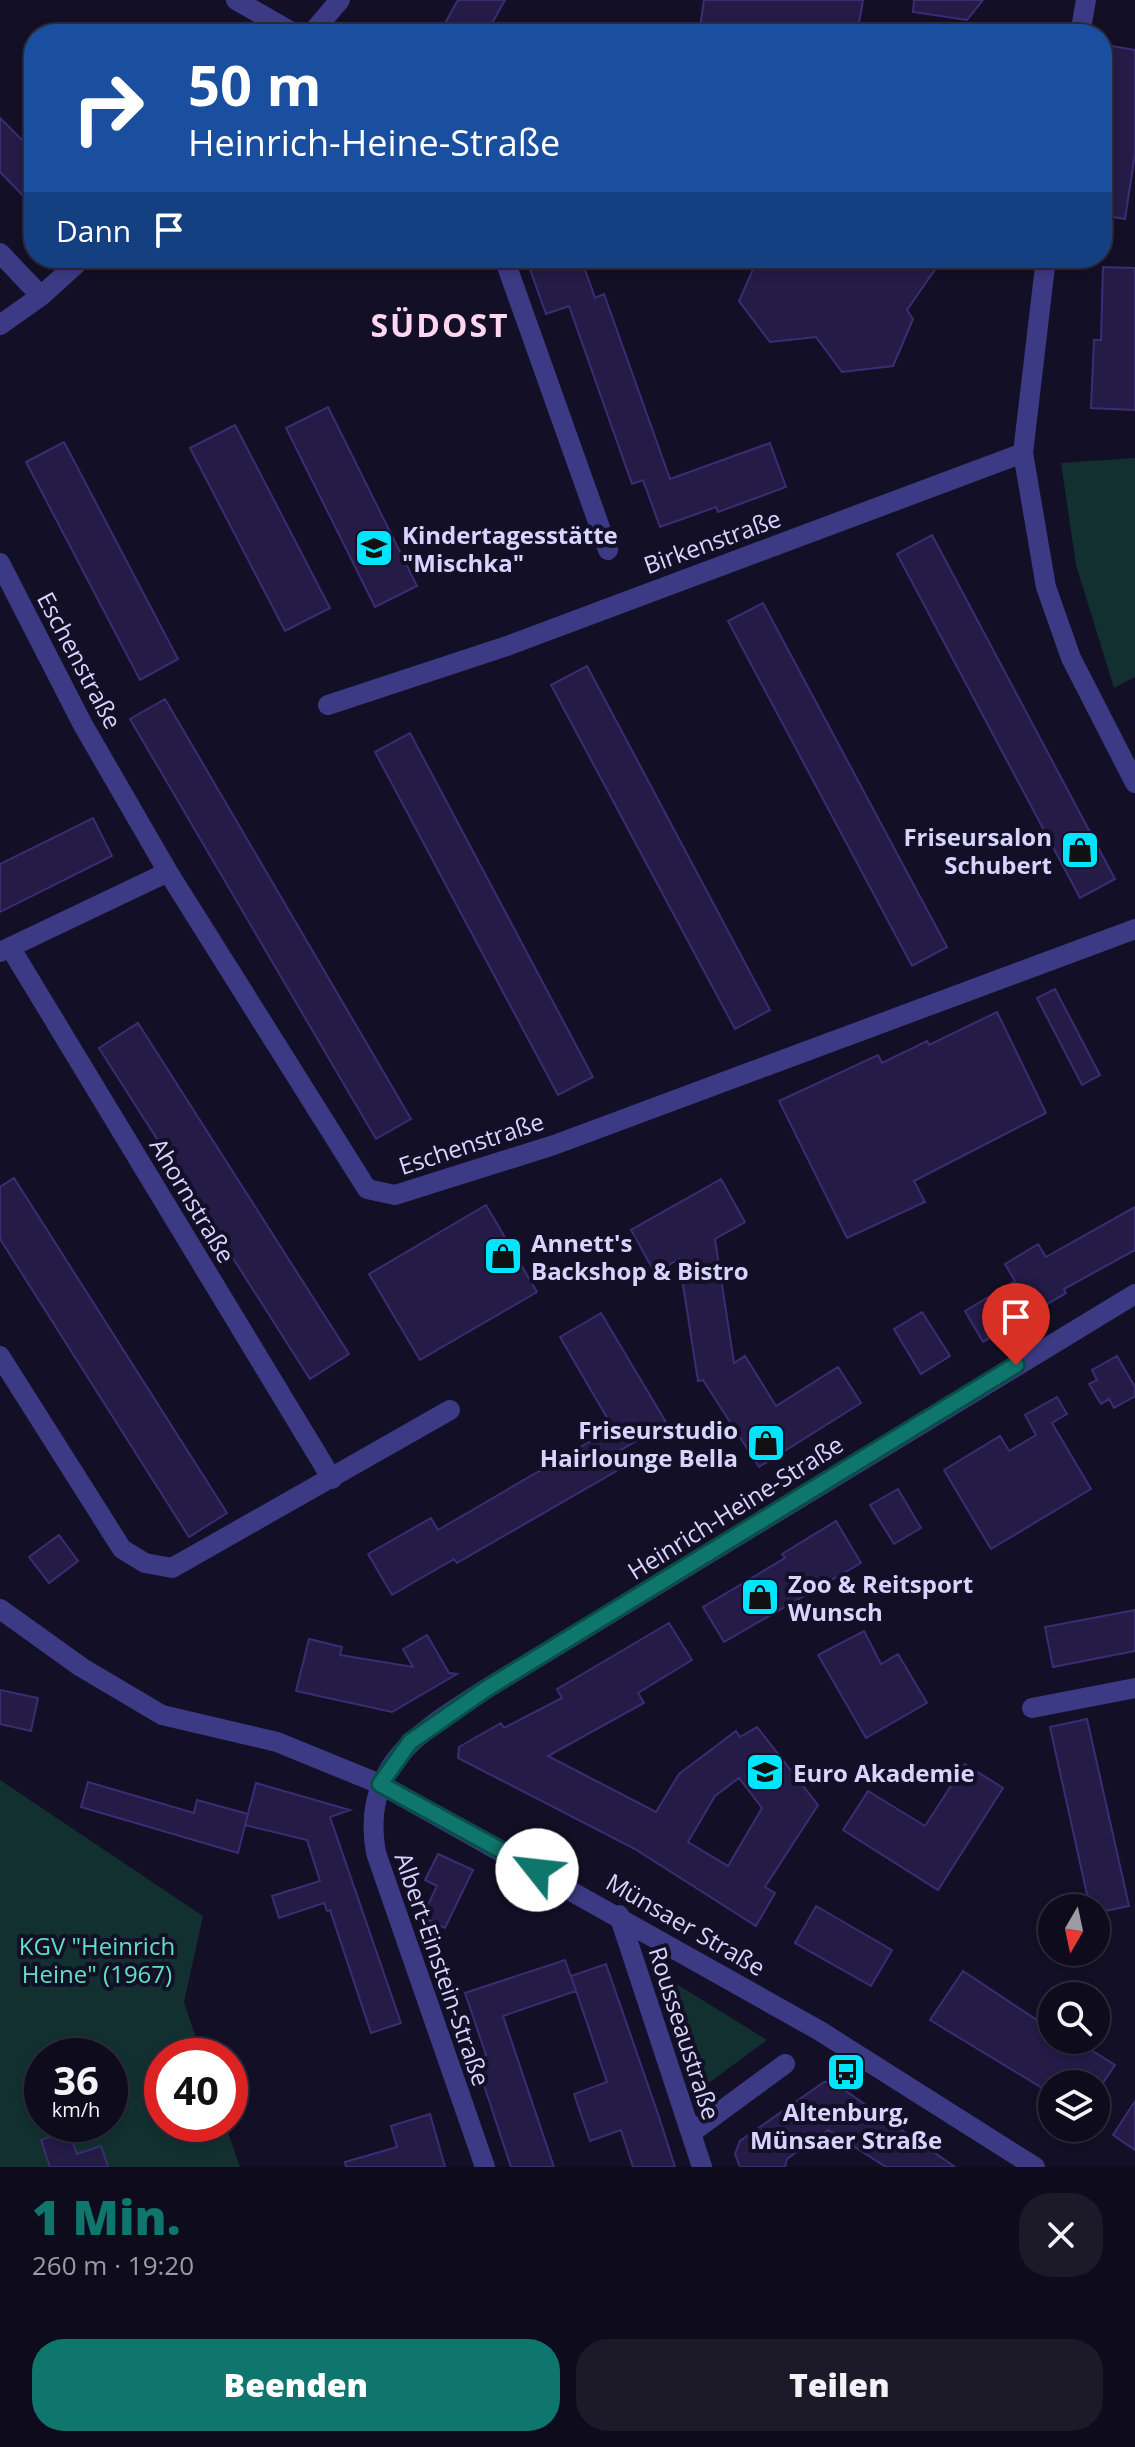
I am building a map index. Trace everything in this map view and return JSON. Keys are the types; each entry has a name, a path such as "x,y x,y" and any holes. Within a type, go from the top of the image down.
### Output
{"street":[{"path":"236,0 278,24"},
{"path":"320,24 340,0"},
{"path":"1082,24 1086,0"},
{"path":"0,253 41,296"},
{"path":"0,325 41,296 72,268"},
{"name":"Birkenstraße","path":"508,268 608,550"},
{"path":"1045,268 1023,453 1046,587 1071,658 1135,783"},
{"name":"Birkenstraße","path":"328,705 507,646 1023,453"},
{"name":"Eschenstraße","path":"0,563 83,725 168,872 367,1189 395,1195 554,1145 1135,929"},
{"name":"Ahornstraße","path":"168,872 5,950 332,1479"},
{"name":"Heinrich-Heine-Straße","path":"380,1784 410,1742 486,1689 1135,1294"},
{"path":"0,1356 122,1549 145,1563 172,1568 450,1410"},
{"name":"Münsaer Straße","path":"0,1609 81,1667 162,1715 277,1742 380,1784 619,1915 857,2053 1035,2167"},
{"path":"1032,1708 1135,1688"},
{"name":"Albert-Einstein-Straße","path":"380,1784 371,1827 376,1853 485,2167"},
{"name":"Rousseaustraße","path":"619,1915 702,2167"},
{"path":"691,2133 785,2064"}],"green space":[{"path":"1135,458 1135,677 1114,688 1076,565 1061,463"},
{"name":"KGV \"Heinrich Heine\" (1967)","path":"0,1780 203,1916 184,2002 196,2038 144,2038 144,2142 231,2142 240,2167 0,2167"},
{"path":"662,1975 767,2040 702,2088"}],"building":[{"path":"458,0 505,0 492,24 445,24"},
{"path":"704,0 863,0 859,24 700,24"},
{"path":"914,0 983,0 967,20 913,12"},
{"path":"1112,46 1135,50 1135,154 1125,219 1112,217"},
{"path":"0,118 24,142 24,197 0,172"},
{"path":"530,268 584,268 595,298 604,294 670,479 770,443 786,487 718,512 716,507 660,527 643,480 632,484 569,306 546,314"},
{"path":"754,268 936,268 907,310 913,319 893,366 842,372 816,337 770,342 739,301"},
{"path":"1103,268 1135,268 1135,410 1091,408 1094,340 1101,340"},
{"path":"328,407 417,586 375,607 286,428"},
{"path":"235,425 330,608 285,631 190,448"},
{"path":"64,442 178,659 140,680 26,462"},
{"path":"932,535 1115,879 1080,898 897,554"},
{"path":"763,603 947,947 912,966 728,621"},
{"path":"587,666 770,1010 735,1029 551,685"},
{"path":"165,699 411,1119 376,1139 130,719"},
{"path":"410,733 593,1077 558,1095 375,752"},
{"path":"93,818 112,856 0,912 0,864"},
{"path":"1055,989 1100,1075 1082,1085 1037,998"},
{"path":"997,1012 1046,1113 914,1181 925,1202 847,1238 779,1101 878,1055 882,1063 927,1041 929,1045"},
{"path":"138,1023 349,1354 310,1379 99,1048"},
{"path":"14,1178 227,1513 189,1537 0,1239 0,1187"},
{"path":"721,1179 745,1222 715,1239 734,1363 745,1356 776,1406 838,1367 861,1403 759,1467 703,1380 698,1381 679,1259 655,1273 631,1230"},
{"path":"486,1205 537,1292 420,1360 369,1274"},
{"path":"1135,1207 1135,1250 1064,1289 1066,1293 983,1342 965,1311 1015,1281 1005,1264 1038,1244 1046,1257"},
{"path":"922,1312 950,1356 921,1374 894,1329"},
{"path":"601,1313 667,1424 619,1451 627,1465 457,1563 454,1559 392,1595 368,1554 431,1518 438,1530 613,1428 560,1337"},
{"path":"1117,1356 1135,1387 1135,1396 1114,1408 1109,1399 1101,1404 1089,1384 1097,1380 1092,1370"},
{"path":"1057,1397 1067,1414 1052,1423 1091,1489 991,1549 944,1470 1000,1436 1009,1451 1036,1435 1025,1415"},
{"path":"898,1489 921,1528 894,1544 870,1505"},
{"path":"836,1521 861,1563 724,1642 703,1607 785,1558 782,1554"},
{"path":"59,1535 78,1561 49,1583 29,1557"},
{"path":"1135,1610 1135,1651 1053,1667 1045,1627"},
{"path":"669,1623 692,1660 638,1693 644,1703 548,1756 656,1812 679,1774 736,1731 740,1737 757,1727 818,1805 765,1887 775,1893 756,1926 635,1849 458,1758 459,1747 501,1723 504,1728 562,1698 557,1689","holes":["739,1778 762,1808 728,1866 688,1842 715,1796"]},
{"path":"864,1631 881,1664 898,1654 927,1703 866,1738 818,1655"},
{"path":"427,1635 449,1673 457,1674 392,1712 296,1691 309,1639 342,1647 340,1655 413,1667 403,1649"},
{"path":"0,1690 38,1698 31,1731 0,1724"},
{"path":"1087,1719 1129,1906 1110,1910 1110,1894 1087,1894 1050,1727"},
{"path":"965,1764 1003,1788 938,1890 843,1830 868,1791 925,1826"},
{"path":"88,1782 194,1813 197,1800 248,1814 238,1853 81,1807"},
{"path":"256,1783 350,1810 330,1817 401,2023 371,2033 330,1910 327,1911 324,1903 279,1918 272,1896 320,1881 307,1840 245,1825"},
{"path":"438,1854 473,1870 445,1928 422,1917 437,1886 425,1880"},
{"path":"816,1906 892,1950 871,1986 795,1943"},
{"path":"565,1960 576,1991 503,2016 554,2167 511,2167 475,2058 486,2055 465,1993"},
{"path":"606,1964 675,2167 633,2167 621,2130 590,2141 574,2094 607,2082 571,1976"},
{"path":"963,1971 1038,2021 1038,2054 1097,2054 1115,2065 1110,2072 1038,2070 1038,2086 930,2020"},
{"path":"824,2082 833,2082 955,2167 886,2167 828,2130 787,2159 785,2167 740,2167 735,2154 740,2141"},
{"path":"1135,2101 1135,2150 1113,2135"},
{"path":"430,2114 445,2167 346,2167 345,2162 397,2147 391,2126"},
{"path":"42,2142 72,2142 77,2154 101,2146 108,2167 50,2167"}],"place":[{"name":"Kindertagesstätte \"Mischka\"","path":"374,548"},
{"name":"Friseursalon Schubert","path":"1080,850"},
{"name":"Annett's Backshop & Bistro","path":"503,1256"},
{"name":"Friseurstudio Hairlounge Bella","path":"766,1443"},
{"name":"Zoo & Reitsport Wunsch","path":"760,1597"},
{"name":"Euro Akademie","path":"765,1772"},
{"name":"Altenburg, Münsaer Straße","path":"846,2072"}],"district":[{"name":"SÜDOST","path":"440,324"}],"route":[{"path":"537,1870 380,1784 410,1742 486,1689 1016,1365"}]}
